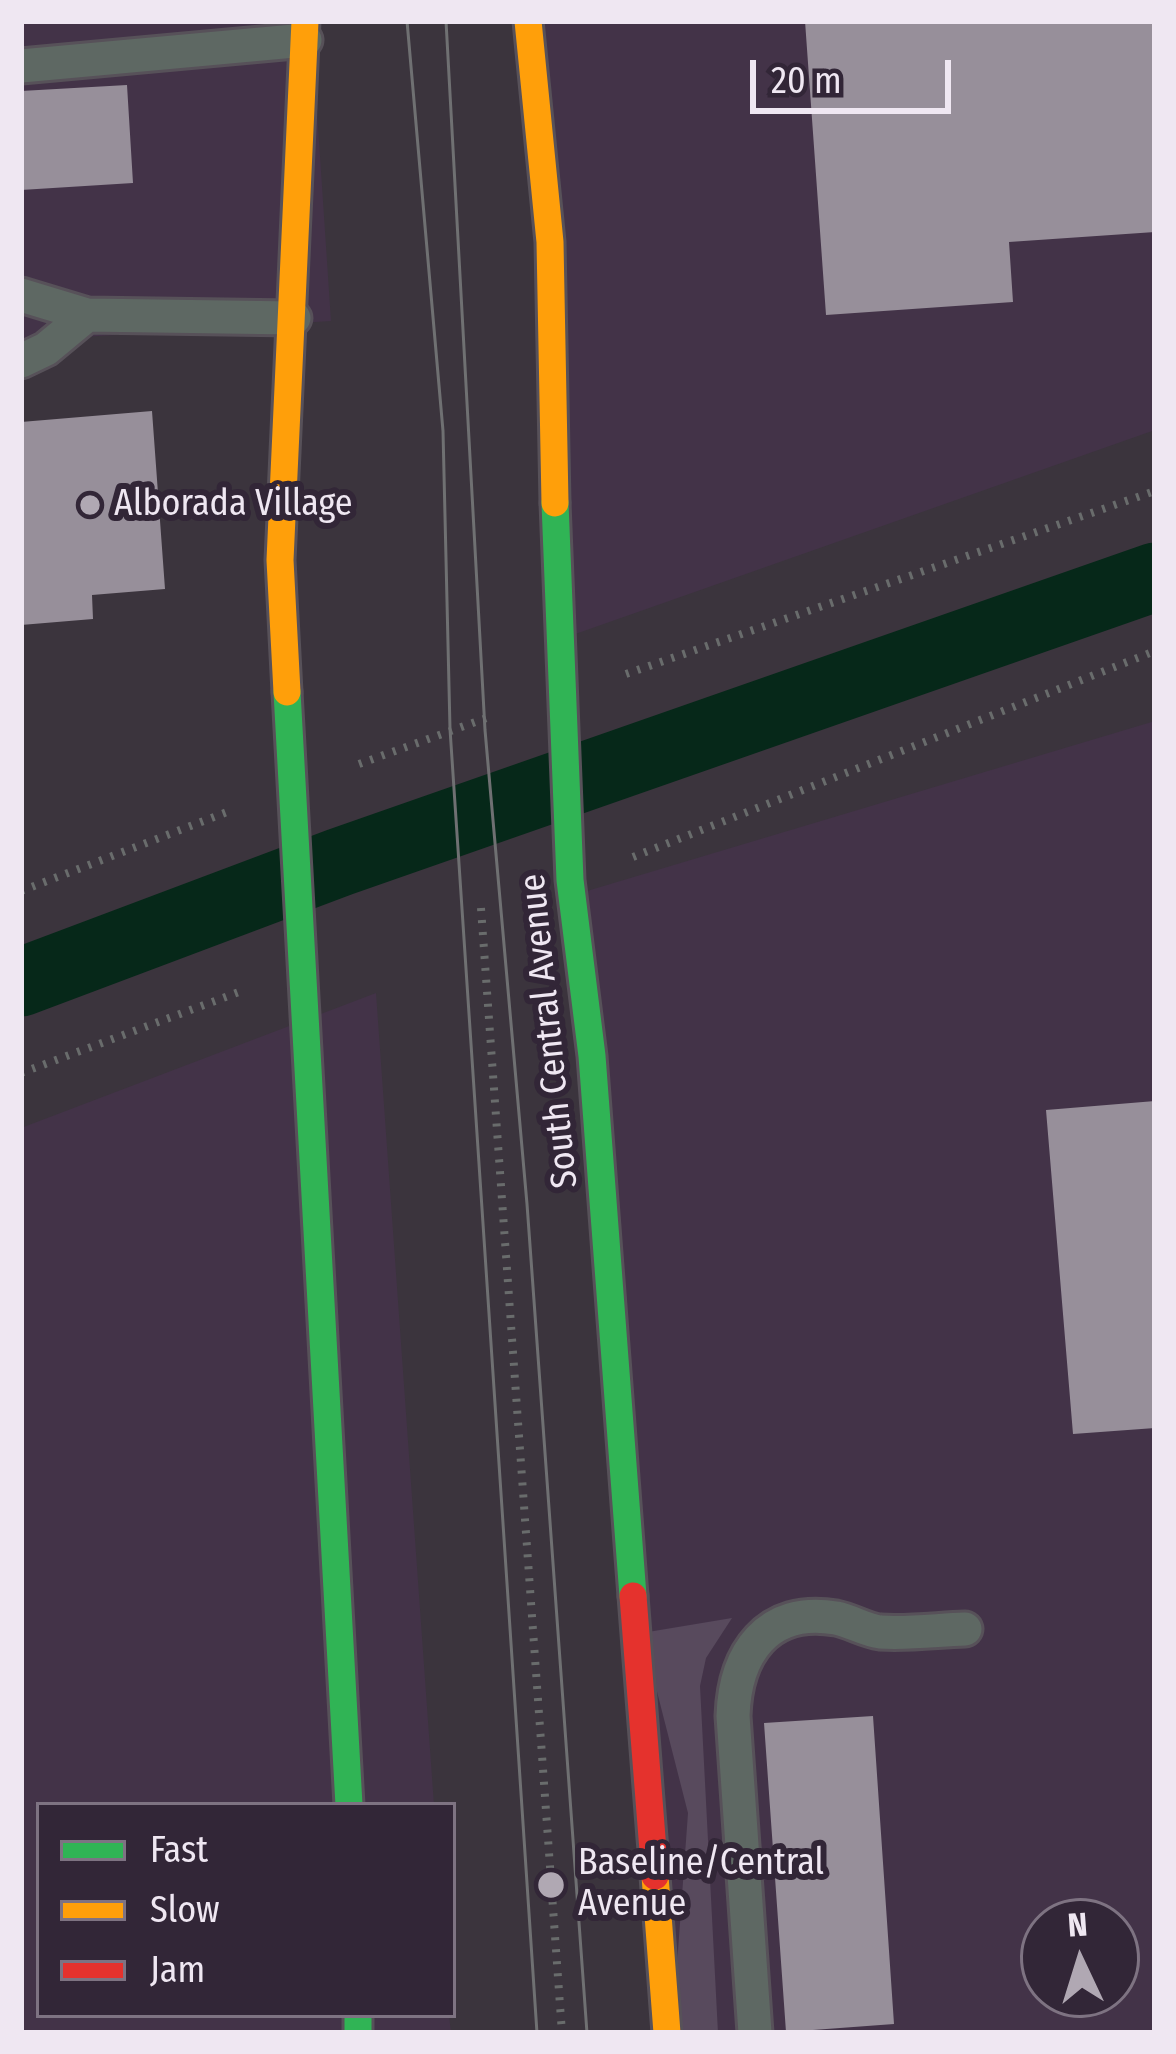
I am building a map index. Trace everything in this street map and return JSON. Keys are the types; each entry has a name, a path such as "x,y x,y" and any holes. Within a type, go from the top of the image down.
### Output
{"main road":[{"name":"South Central Avenue","path":"528,21 550,242 559,697 570,880 592,1056 667,2033"},
{"path":"305,30 280,560 349,1802"}],"lane":[{"path":"21,66 305,30"},
{"path":"21,295 87,315 294,318"},
{"path":"21,361 46,349 87,315"},
{"path":"755,2033 733,1716 737,1673 766,1628 812,1615 877,1632 965,1629"}],"path":[{"path":"21,891 484,718 559,697 1155,491"},
{"path":"626,860 1155,651"},
{"path":"481,908 562,2033"},
{"path":"21,1073 303,968"}],"shaded area":[{"path":"21,21 311,21 331,321 21,341"},
{"path":"541,21 1155,21 1155,430 564,638"},
{"path":"1155,721 1155,2033 660,2033 577,894"},
{"path":"376,993 434,1802 36,1802 36,2018 449,2018 451,2033 21,2033 21,1128"},
{"path":"732,1618 706,1658 700,1686 718,2033 672,2033 688,1813 642,1633"}],"building":[{"path":"805,21 1155,21 1155,232 1009,242 1013,302 826,315"},
{"path":"127,85 133,183 21,190 21,91"},
{"name":"Alborada Village","path":"152,411 165,589 92,595 93,619 21,625 21,422"},
{"path":"1155,1101 1155,1428 1073,1434 1046,1110"},
{"path":"873,1716 894,2024 786,2032 764,1723"}],"waterway":[{"path":"21,982 340,862 1155,577"}],"tram line":[{"path":"407,21 443,431 450,729 537,2033"},
{"path":"446,21 485,730 527,1204 587,2033"}],"traffic: fast":[{"path":"555,503 570,880 592,1056 633,1596"},
{"path":"287,692 349,1802"},
{"path":"358,2018 358,2033"}],"traffic: slow":[{"path":"287,692 280,560 305,21"},
{"path":"528,21 550,242 555,503"},
{"path":"655,1876 667,2033"}],"traffic: jam":[{"path":"633,1596 655,1876"}],"place":[{"name":"Alborada Village","path":"90,505"},
{"name":"Baseline/Central Avenue","path":"551,1885"}]}
